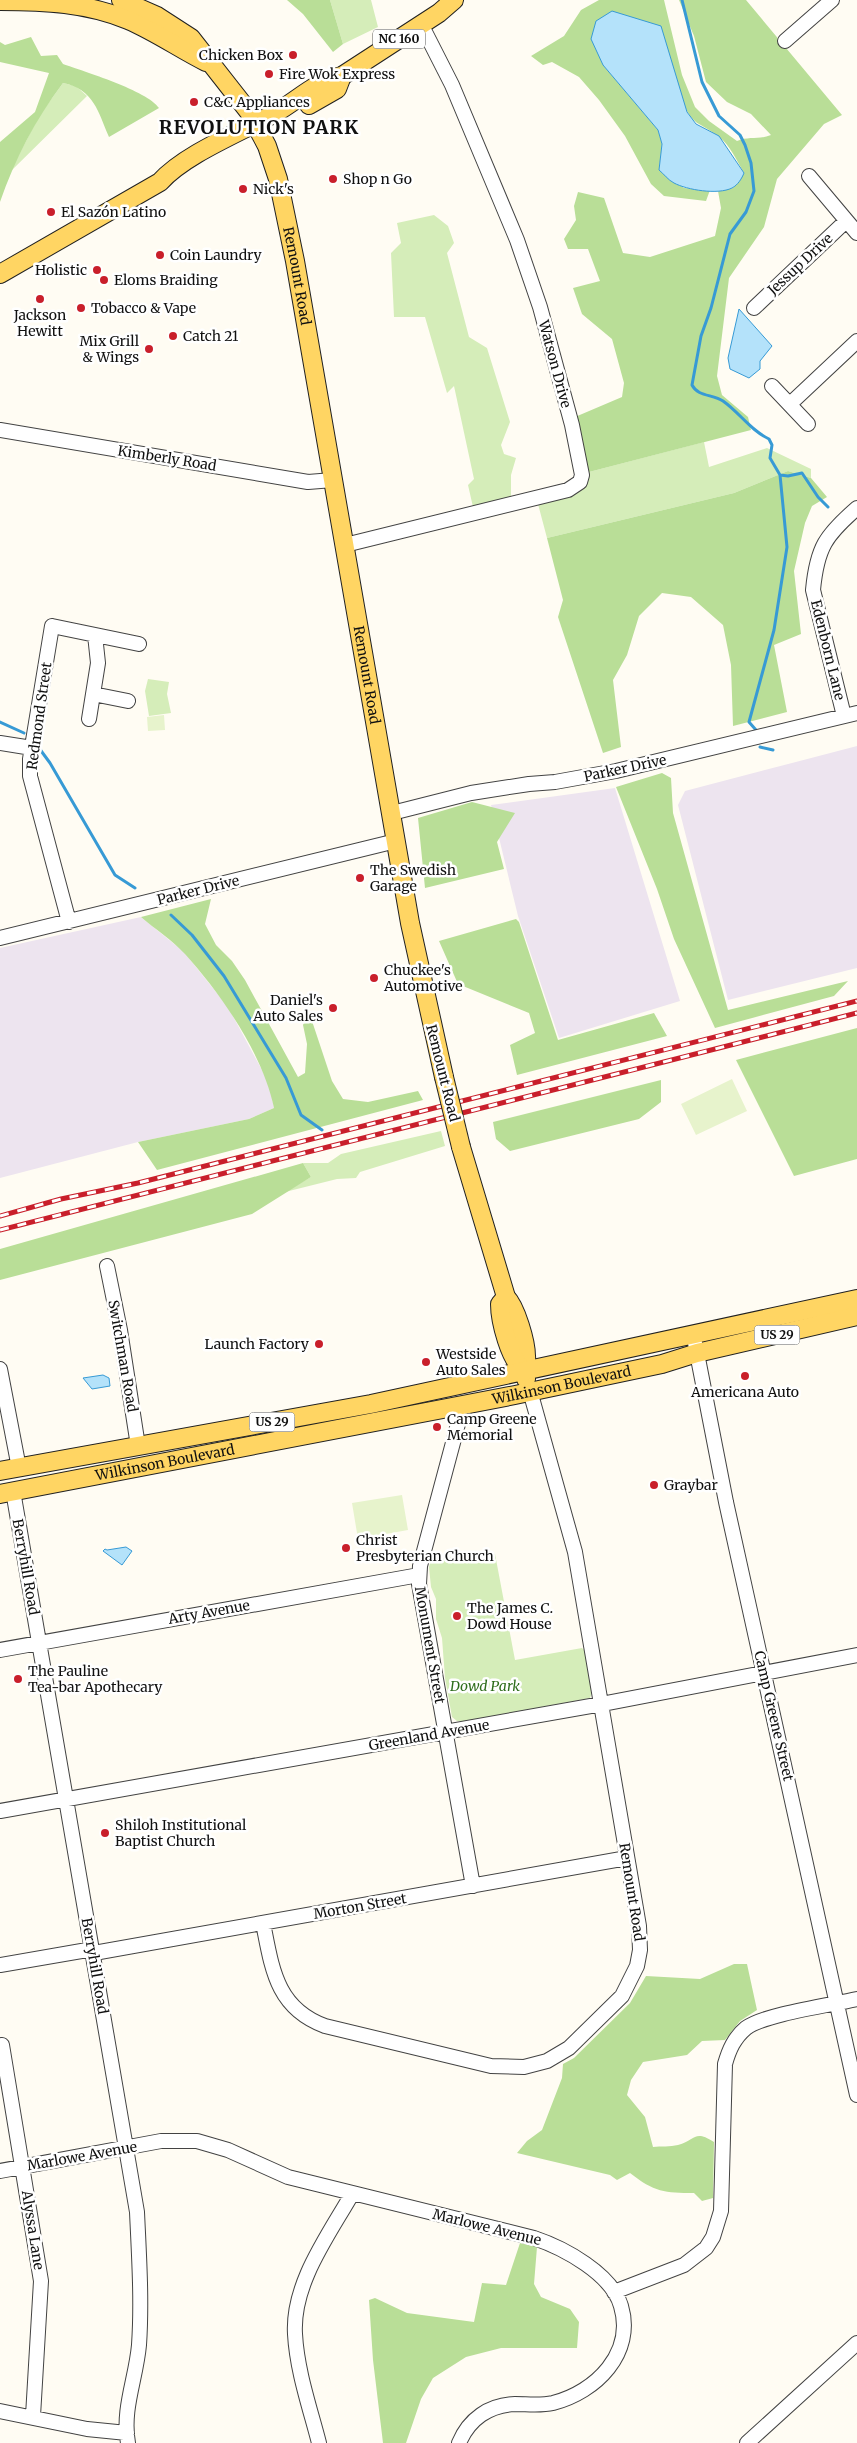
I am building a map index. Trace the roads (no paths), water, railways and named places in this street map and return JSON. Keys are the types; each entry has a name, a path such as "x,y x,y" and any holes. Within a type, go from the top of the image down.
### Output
{"main road":[{"name":"Remount Road","path":"121,0 156,15 191,38 239,97 258,128 276,173 285,206 334,480 410,923 461,1147 506,1297 515,1311 526,1350 524,1370 530,1391"},
{"name":"NC 160","path":"0,274 160,182 174,179 258,128 337,89 342,76 422,24 454,0"},
{"name":"Remount Road","path":"0,1 75,2 127,20 212,65"},
{"name":"Wilkinson Boulevard","path":"6,1493 457,1407 662,1364 695,1344 857,1299"},
{"name":"Wilkinson Boulevard","path":"0,1471 371,1404 524,1370 695,1344 857,1316"}],"street":[{"path":"785,41 832,0"},
{"name":"Watson Drive","path":"345,545 568,490 580,482 582,475 572,425 542,316 518,240 452,85 422,24"},
{"path":"809,176 857,233"},
{"name":"Jessup Drive","path":"754,308 846,221"},
{"path":"790,404 857,342"},
{"path":"772,386 808,424"},
{"name":"Kimberly Road","path":"0,430 308,482 334,480"},
{"name":"Edenborn Lane","path":"851,715 814,590 815,568 822,546 834,528 857,508"},
{"name":"Redmond Street","path":"70,922 32,784 30,767 52,626 95,634"},
{"path":"89,718 98,663 95,634 139,644"},
{"path":"93,694 128,701"},
{"name":"Parker Drive","path":"392,813 471,793 555,782 616,771 851,715"},
{"path":"0,743 32,748"},
{"name":"Parker Drive","path":"0,938 396,841"},
{"name":"Switchman Road","path":"107,1266 118,1320 138,1446"},
{"name":"Camp Greene Street","path":"695,1344 726,1502 857,2095"},
{"path":"0,1368 19,1468"},
{"name":"Remount Road","path":"263,1923 273,1972 280,1988 299,2012 318,2024 491,2066 524,2067 547,2061 569,2048 611,2009 632,1981 637,1966 640,1942 602,1704 575,1552 530,1391"},
{"name":"Monument Street","path":"457,1407 458,1424 439,1491 419,1575 473,1886"},
{"name":"Berryhill Road","path":"6,1493 40,1643 128,2149 137,2212 141,2307 137,2363 126,2414 127,2438"},
{"name":"Arty Avenue","path":"0,1650 419,1575"},
{"name":"Greenland Avenue","path":"0,1811 602,1704 857,1655"},
{"name":"Morton Street","path":"0,1965 263,1923 627,1858"},
{"path":"459,2443 470,2424 485,2412 503,2405 535,2405 564,2400 603,2376 619,2354 623,2342 624,2315 614,2292 684,2264 706,2248 713,2237 721,2211 726,2064 731,2046 737,2036 746,2028 762,2020 857,1999"},
{"name":"Alyssa Lane","path":"2,2045 41,2281 34,2416"},
{"name":"Marlowe Avenue","path":"0,2171 161,2142 197,2141 228,2150 288,2177 544,2241 581,2261 614,2292"},
{"path":"319,2443 296,2351 295,2315 302,2289 314,2261 352,2194"},
{"path":"747,2443 857,2342"},
{"path":"0,2411 34,2416 127,2438"}],"water":[{"path":"612,11 661,26 687,112 696,124 719,136 744,173 734,187 719,191 694,190 674,183 659,170 662,144 658,130 603,65 591,39 596,21"},
{"path":"739,309 772,346 760,361 760,369 749,378 730,369 728,358"},
{"path":"103,1375 109,1378 110,1386 92,1389 83,1378"},
{"path":"126,1547 132,1551 122,1565 103,1551 105,1549"}],"waterway":[{"path":"682,0 702,82 719,116 740,135 745,145 751,163 754,191 746,212 730,234 711,308 701,336 692,385 698,392 723,401 756,431 769,439 772,445 770,458 780,475 787,547 774,630 749,722 756,730"},
{"path":"780,475 788,476 802,473 818,497 828,507"},
{"path":"0,722 24,733"},
{"path":"760,747 773,750"},
{"path":"39,748 50,763 115,875 135,888"},
{"path":"171,915 192,935 224,976 286,1078 301,1115 322,1130"}],"railway":[{"path":"0,1216 61,1199 138,1183 857,1001"},
{"path":"0,1230 857,1013"}],"place":[{"name":"Chicken Box","path":"293,55"},
{"name":"Fire Wok Express","path":"269,74"},
{"name":"C&C Appliances","path":"194,102"},
{"name":"Shop n Go","path":"333,179"},
{"name":"Nick's","path":"243,189"},
{"name":"El Sazón Latino","path":"51,212"},
{"name":"Coin Laundry","path":"160,255"},
{"name":"Holistic","path":"97,270"},
{"name":"Eloms Braiding","path":"104,280"},
{"name":"Jackson Hewitt","path":"40,299"},
{"name":"Tobacco & Vape","path":"81,308"},
{"name":"Catch 21","path":"173,336"},
{"name":"Mix Grill & Wings","path":"149,349"},
{"name":"The Swedish Garage","path":"360,878"},
{"name":"Chuckee's Automotive","path":"374,978"},
{"name":"Daniel's Auto Sales","path":"333,1008"},
{"name":"Launch Factory","path":"319,1344"},
{"name":"Westside Auto Sales","path":"426,1362"},
{"name":"Americana Auto","path":"745,1376"},
{"name":"Camp Greene Memorial","path":"437,1427"},
{"name":"Graybar","path":"654,1485"},
{"name":"Christ Presbyterian Church","path":"346,1548"},
{"name":"The James C. Dowd House","path":"457,1616"},
{"name":"The Pauline Tea-bar Apothecary","path":"18,1679"},
{"name":"Shiloh Institutional Baptist Church","path":"105,1833"}],"district":[{"name":"REVOLUTION PARK","path":"259,127"}],"park label":[{"name":"Dowd Park","path":"485,1686"}]}
